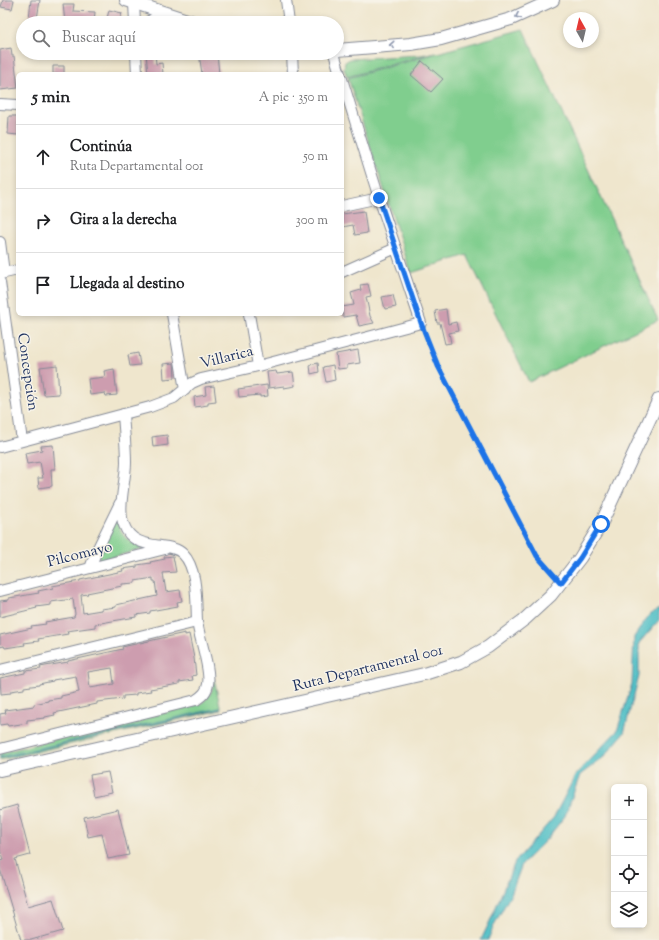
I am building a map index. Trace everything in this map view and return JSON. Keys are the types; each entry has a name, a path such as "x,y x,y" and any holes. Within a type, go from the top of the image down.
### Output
{"street":[{"path":"286,0 288,16"},
{"path":"344,49 411,44 441,39 511,19 553,0"},
{"path":"130,1 175,16"},
{"path":"130,1 133,16"},
{"path":"158,16 169,14"},
{"path":"136,60 137,72"},
{"path":"292,60 293,72"},
{"path":"336,60 339,72"},
{"path":"344,85 379,198 421,323"},
{"path":"0,104 16,105"},
{"path":"344,206 379,198"},
{"name":"Concepción","path":"0,242 1,276 22,441"},
{"path":"344,271 396,248"},
{"path":"1,276 16,271"},
{"path":"172,316 185,390"},
{"path":"249,316 258,366"},
{"name":"Villarica","path":"0,447 150,407 174,398 185,390 192,382 201,379 258,366 421,323"},
{"name":"Ruta Departamental 001","path":"0,770 424,674 461,662 488,647 524,619 551,595 580,558 601,524 659,399"},
{"path":"0,749 196,700 204,694 208,684 208,674 197,622 196,589 190,566 184,555 180,552 136,540 126,531 121,515 126,462 123,414"},
{"path":"90,568 104,534 123,497"},
{"name":"Pilcomayo","path":"0,591 168,548"},
{"path":"0,670 197,622"}],"path":[{"path":"421,323 438,366 527,538 537,556 561,583"}],"green space":[{"path":"523,29 658,320 529,382 467,255 411,273 348,78"},
{"path":"436,52 347,77 344,68 345,62 350,59 421,55"},
{"path":"117,515 120,528 125,537 146,548 99,561 98,559"},
{"path":"214,679 221,710 0,760 0,753 200,704 210,693 213,687"}],"water":[{"path":"659,609 659,620 639,643 639,676 624,733 604,757 580,775 565,816 546,840 522,864 511,894 494,925 488,940 481,940 515,862 554,817 576,774 617,731 632,684 634,637 649,615"},
{"path":"220,709 0,758 0,757"}],"building":[{"path":"3,0 14,0 12,9 1,7"},
{"path":"31,0 40,0 37,16 29,16"},
{"path":"63,4 74,4 73,11 95,12 95,16 64,16"},
{"path":"109,10 122,13 121,16 108,16"},
{"path":"11,48 12,56 14,56 16,72 16,88 0,90 0,50"},
{"path":"147,60 156,60 156,64 162,63 163,72 148,72"},
{"path":"200,60 218,60 219,72 202,72"},
{"path":"422,61 443,79 431,92 411,75"},
{"path":"53,66 64,66 64,72 53,72"},
{"path":"9,116 16,116 16,135 8,134"},
{"path":"364,211 367,233 355,235 353,225 344,227 344,214"},
{"path":"368,284 371,296 366,297 370,316 374,323 359,326 356,315 343,316 344,307 354,305 351,293 361,290 360,285"},
{"path":"393,295 396,307 385,309 382,297"},
{"path":"446,309 448,324 456,322 458,331 449,333 451,343 445,344 440,323 437,323 435,311"},
{"path":"358,350 360,363 347,365 347,368 338,369 336,354"},
{"path":"138,353 140,365 130,366 128,355"},
{"path":"174,363 175,378 164,379 163,364"},
{"path":"318,363 319,372 311,374 310,365"},
{"path":"57,365 59,394 44,395 40,367"},
{"path":"333,365 335,380 326,382 323,367"},
{"path":"114,369 117,395 106,396 105,393 90,395 88,379 105,377 104,371"},
{"path":"276,371 277,374 293,372 295,386 269,388 267,372"},
{"path":"267,385 268,396 260,397 260,395 239,397 238,389"},
{"path":"214,386 216,401 208,402 208,405 195,407 194,397 206,395 205,387"},
{"path":"167,435 168,445 153,447 152,437"},
{"path":"53,445 55,469 51,469 52,486 39,488 38,478 43,478 40,462 27,464 25,453 42,450 41,446"},
{"path":"173,556 176,572 163,573 166,592 180,590 182,601 177,602 178,606 150,611 150,613 136,615 136,617 95,624 95,627 67,631 68,634 38,639 39,641 24,643 25,645 5,648 4,646 0,647 0,635 32,628 31,626 46,624 45,622 74,617 75,614 73,599 51,602 51,605 36,607 37,608 0,617 0,601 39,593 38,591 53,588 52,586 123,571 122,569 137,567 137,565 165,559 164,557","holes":["153,578 153,581 155,581 157,596 116,605 116,607 83,613 81,595 122,586 122,584 135,583 135,581"]},
{"path":"185,633 185,635 189,634 196,675 192,676 193,680 150,689 151,691 136,693 136,695 123,696 123,699 97,702 97,704 54,713 55,715 45,718 27,720 27,723 8,726 7,724 0,725 0,714 6,713 5,710 34,706 34,704 79,692 76,676 53,680 39,685 24,687 24,689 11,691 11,693 1,694 0,678 25,673 25,671 41,669 40,667 123,649 122,647","holes":["112,668 114,684 90,688 88,672"]},
{"path":"108,772 112,792 94,796 90,775"},
{"path":"17,805 30,855 15,859 28,906 53,899 63,931 31,940 21,940 0,869 0,861 3,860 0,850 0,810"},
{"path":"118,809 129,855 108,859 102,834 88,837 84,817"}],"route":[{"path":"379,198 421,323 438,366 537,556 561,583 580,558 601,524"}]}
